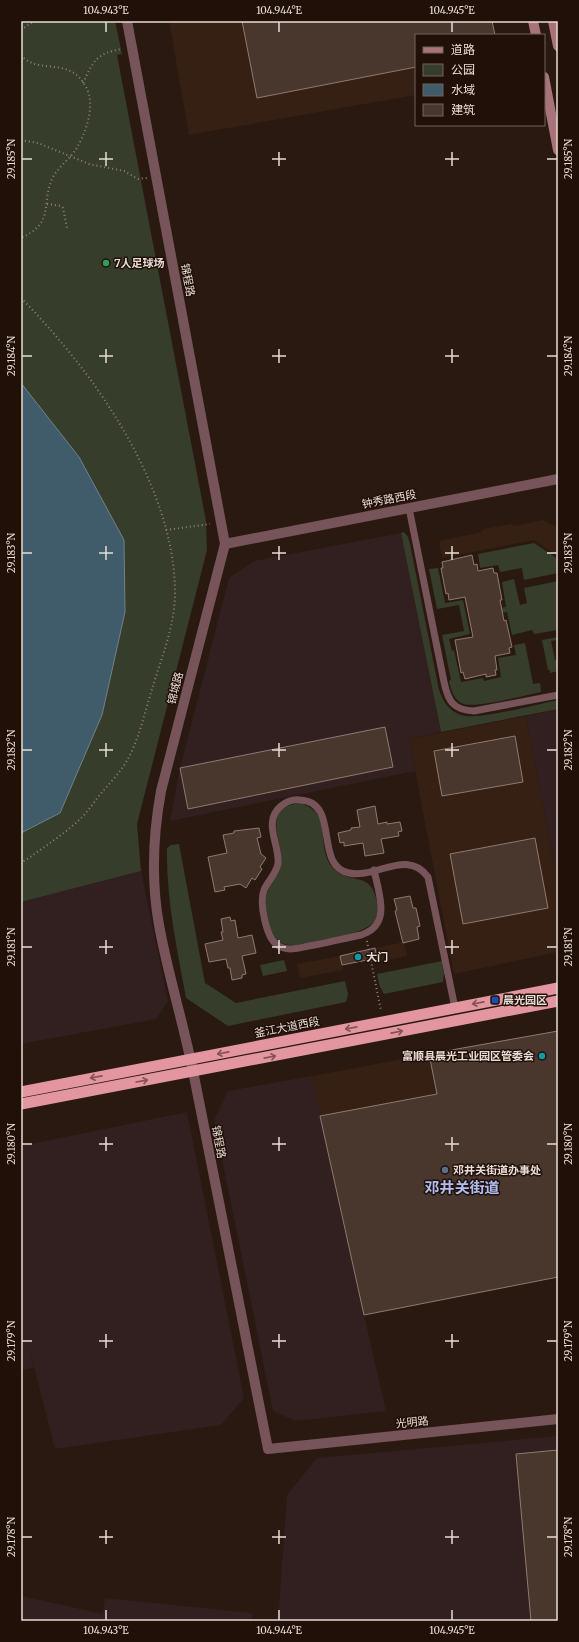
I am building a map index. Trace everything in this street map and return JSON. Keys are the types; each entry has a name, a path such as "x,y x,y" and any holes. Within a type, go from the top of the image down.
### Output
{"highway":[{"name":"釜江大道西段","path":"21,1092 558,988"},
{"path":"21,1104 558,1001"}],"main road":[{"path":"533,21 536,34"},
{"path":"553,21 558,46"},
{"path":"545,82 558,150"}],"street":[{"name":"锦程路","path":"127,21 225,544"},
{"name":"钟秀路西段","path":"225,544 558,480"},
{"name":"锦城路","path":"155,840 161,791 225,544"},
{"name":"锦程路","path":"155,840 154,865 159,924 193,1072 268,1449"},
{"name":"光明路","path":"268,1449 558,1419"}],"lane":[{"path":"409,508 448,699 462,710 474,711 558,695"},
{"path":"374,870 382,907 381,915 375,927 366,934 289,949 280,946 272,940 268,932 262,902 264,890 275,872 278,863 272,828 275,814 282,805 291,801 304,800 317,807 322,815 331,856 337,867 349,874 360,874 374,870 401,865 411,865 420,869 428,877 431,884 454,1008"}],"path":[{"path":"21,30 34,21"},
{"path":"83,83 92,64 98,58 112,51 132,48"},
{"path":"21,55 33,64 57,66 77,75 87,88 89,96 88,118 76,149 59,167 53,178 49,188 44,218 38,227 30,234 21,238"},
{"path":"21,140 38,143 89,164 124,171 138,179 156,176"},
{"path":"47,204 61,206 63,208 66,228"},
{"path":"21,298 50,327 81,366 121,427 144,468 161,508 174,574 175,594 173,619 135,741 125,763 80,820 26,860 21,862"},
{"path":"166,530 222,523"},
{"path":"366,934 383,1022"}],"shaded area":[{"path":"169,21 492,21 415,34 415,95 189,135"},
{"path":"543,520 558,528 558,556 534,540 442,558 439,541 482,532 482,529 512,524 513,526"},
{"path":"401,533 441,732 409,739 415,771 170,821 180,768 229,578 254,561"},
{"path":"558,709 558,884 526,716"},
{"path":"526,716 558,884 558,952 454,974 409,739"},
{"path":"141,871 168,1001 156,1019 21,1044 21,902"},
{"path":"404,942 407,956 378,962 375,948"},
{"path":"340,956 343,970 300,978 297,964"},
{"path":"429,1054 437,1094 320,1116 312,1076"},
{"path":"312,1076 343,1223 386,1411 295,1421 273,1411 214,1120 228,1091"},
{"path":"187,1112 244,1398 221,1425 55,1449 26,1335 34,1368 21,1370 21,1146"},
{"path":"558,1436 558,1621 278,1621 287,1495 317,1458"},
{"path":"21,1596 103,1614 105,1598 252,1613 252,1621 21,1621"}],"green space":[{"path":"21,21 115,21 122,54 117,55 206,521 207,550 137,824 141,871 21,902 21,833 60,813 102,715 125,612 124,540 79,457 21,383"},
{"path":"404,532 408,537 410,544 439,690 447,705 453,711 461,715 469,716 494,714 558,700 558,709 441,732 401,533"},
{"path":"534,543 558,559 558,573 524,580 522,568 500,572 498,565 480,568 478,554"},
{"path":"438,568 445,603 463,600 470,634 449,639 452,651 454,650 461,682 483,678 484,681 501,677 498,658 516,655 514,645 525,643 533,684 540,683 541,692 476,705 467,705 456,699 449,681 451,680 442,635 464,631 459,605 437,609 429,569"},
{"path":"514,579 520,605 527,603 524,588 558,581 558,630 534,634 532,630 512,635 507,612 486,616 485,611 506,607 502,582"},
{"path":"558,637 558,640 551,641 555,660 558,660 558,671 550,673 550,670 548,670 542,640"},
{"path":"299,803 310,808 317,814 321,822 325,850 328,860 333,868 339,873 365,881 370,885 374,892 378,911 375,920 362,930 339,937 296,945 288,945 282,943 274,937 267,914 266,896 268,889 281,866 276,828 277,819 280,812 287,806"},
{"path":"179,844 205,983 236,1003 345,981 348,994 346,1002 228,1026 186,998 170,905 167,867 167,848 171,845"},
{"path":"284,960 287,971 263,976 260,965"},
{"path":"442,961 444,973 443,982 384,994 380,987 377,974"}],"water":[{"path":"21,383 79,457 124,540 125,612 102,715 60,813 21,833"}],"building":[{"path":"242,21 492,21 495,34 415,34 415,67 257,98"},
{"path":"472,555 474,565 477,564 478,571 493,568 494,573 497,573 504,621 506,620 512,647 509,648 510,653 495,656 497,670 495,670 496,675 486,677 486,674 465,679 463,672 461,673 455,640 473,637 465,597 449,600 448,593 446,594 441,568 443,568 442,562"},
{"path":"385,727 393,767 188,809 180,768"},
{"path":"515,736 523,782 442,796 434,751"},
{"path":"375,806 378,824 400,822 402,831 398,832 399,836 381,839 384,853 365,856 363,843 344,846 344,842 340,843 338,833 351,830 351,828 360,827 357,810"},
{"path":"259,828 261,837 257,838 261,854 266,858 260,867 262,869 255,880 252,878 246,888 240,884 224,887 225,890 215,892 208,857 227,853 223,835 234,833 234,831"},
{"path":"535,838 548,908 463,924 450,854"},
{"path":"410,896 413,908 416,908 420,926 417,927 419,939 403,943 395,911 397,910 394,899"},
{"path":"230,917 231,921 235,920 238,938 252,935 256,953 242,956 246,974 242,975 242,978 232,980 230,968 228,968 226,959 209,962 205,944 223,940 221,932 223,932 221,919"},
{"name":"大门","path":"375,948 377,958 342,965 340,956"},
{"name":"邓井关街道办事处","path":"558,1031 558,1277 364,1315 320,1116 437,1094 429,1054"},
{"path":"558,1450 558,1621 531,1621 516,1454"}],"place":[{"name":"7人足球场","path":"106,263"},
{"name":"大门","path":"358,957"},
{"name":"晨光园区","path":"495,1000"},
{"name":"富顺县晨光工业园区管委会","path":"542,1056"},
{"name":"邓井关街道办事处","path":"445,1170"}],"district":[{"name":"邓井关街道","path":"462,1187"}]}
